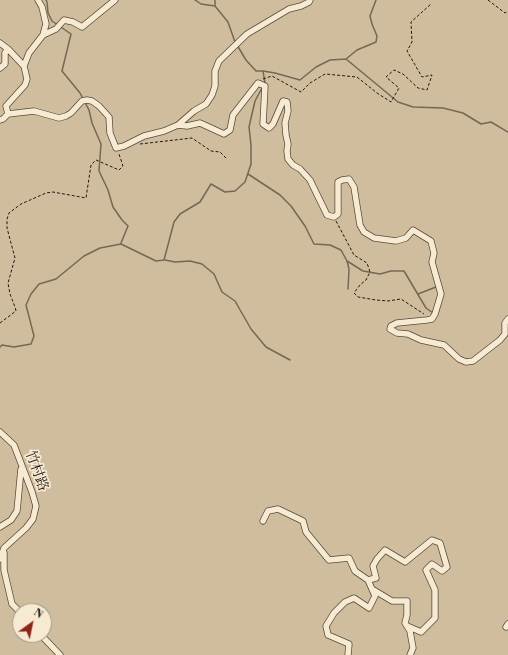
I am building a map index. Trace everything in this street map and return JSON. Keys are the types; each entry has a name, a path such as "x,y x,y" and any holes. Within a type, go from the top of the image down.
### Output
{"street":[{"path":"24,66 29,53 43,35 46,24 42,7 38,0"},
{"path":"43,35 56,29 64,20 73,22 82,27 115,0"},
{"path":"0,120 8,114 34,110 59,118 66,116 82,101 92,101 109,117 110,133 116,148 124,146 144,136 164,131 178,125 206,104 212,95 215,86 215,71 219,61 247,34 289,9 301,6 310,0"},
{"path":"0,43 8,49 24,66 27,79 26,85 6,106 8,114"},
{"path":"0,68 5,64 5,53 8,49"},
{"path":"178,125 188,126 200,123 224,134 230,130 233,115 258,84 265,86 263,124 269,128 273,124 283,101 287,102 288,111 285,123 288,144 288,159 310,180 327,215 334,217 338,214 338,182 349,179 354,187 360,226 364,232 374,238 396,241 406,238 413,230 431,242 434,253 432,262 442,294 435,314 432,319 397,323 391,326 390,329 421,340 444,345 459,359 466,362 473,360 500,340 505,334 505,323 508,319"},
{"name":"竹村路","path":"0,432 14,445 36,506 33,519 26,528 4,548 0,559"},
{"path":"0,527 11,520 17,511 22,464"},
{"path":"263,521 268,511 278,509 303,521 306,532 329,560 349,558 355,571 368,580 375,596 370,608 354,598 345,602 334,613 326,626 328,635 349,644 348,655"},
{"path":"368,580 376,578 373,566 385,550 405,562 432,540 440,543 447,567 442,571 432,564 426,570 435,590 435,618 421,632 407,626"},
{"path":"4,548 4,570 12,604"},
{"path":"372,589 392,601 407,601 406,623 410,631 412,648 410,655"},
{"path":"49,643 60,655"}],"path":[{"path":"488,0 505,13 508,11"},
{"path":"258,84 262,79 272,76 301,92 310,83 325,74 357,77 391,102 399,88 386,77 394,70 403,74 418,88 427,90 432,75 422,77 407,51 412,42 411,22 431,4"},
{"path":"139,144 192,138 211,151 220,152 226,158"},
{"path":"0,323 16,311 8,283 15,258 7,228 9,213 22,204 46,193 53,192 86,198 91,165 96,160 119,170 123,166 116,148"},
{"path":"334,217 354,255 367,263 370,272 366,280 354,293 358,297 376,300 388,301 401,299 432,319"}],"shaded area":[{"path":"0,0 508,0 508,655 0,655"}],"waterway":[{"path":"46,0 48,13 52,21 71,34 62,71 80,93 89,110 92,123 101,144 99,171 108,190 113,207 128,226 121,243"},
{"path":"195,0 201,4 215,6"},
{"path":"215,0 215,6 228,22 235,42"},
{"path":"265,83 263,71 300,80 316,67 330,60 346,59 357,50 376,42 377,36 370,16 376,0"},
{"path":"237,45 246,60 256,71 263,71"},
{"path":"346,59 398,102 413,107 443,108 463,113 481,124 491,122 508,132"},
{"path":"0,347 2,345 14,347 31,344 34,336 26,305 31,294 39,284 56,279 84,256 100,248 121,244 156,261 164,260 174,222 180,214 200,202 211,184 225,192 235,191 245,182 251,164 249,127 255,101 262,88"},
{"path":"248,174 280,195 291,206 305,226 314,244 330,245 341,250 347,261 363,271 380,274 391,271 404,271 426,308 433,313"},
{"path":"165,260 175,262 190,261 202,264 214,274 222,292 235,301 251,329 266,347 290,360"},
{"path":"347,261 349,269 348,289"},
{"path":"418,294 436,287"}]}
